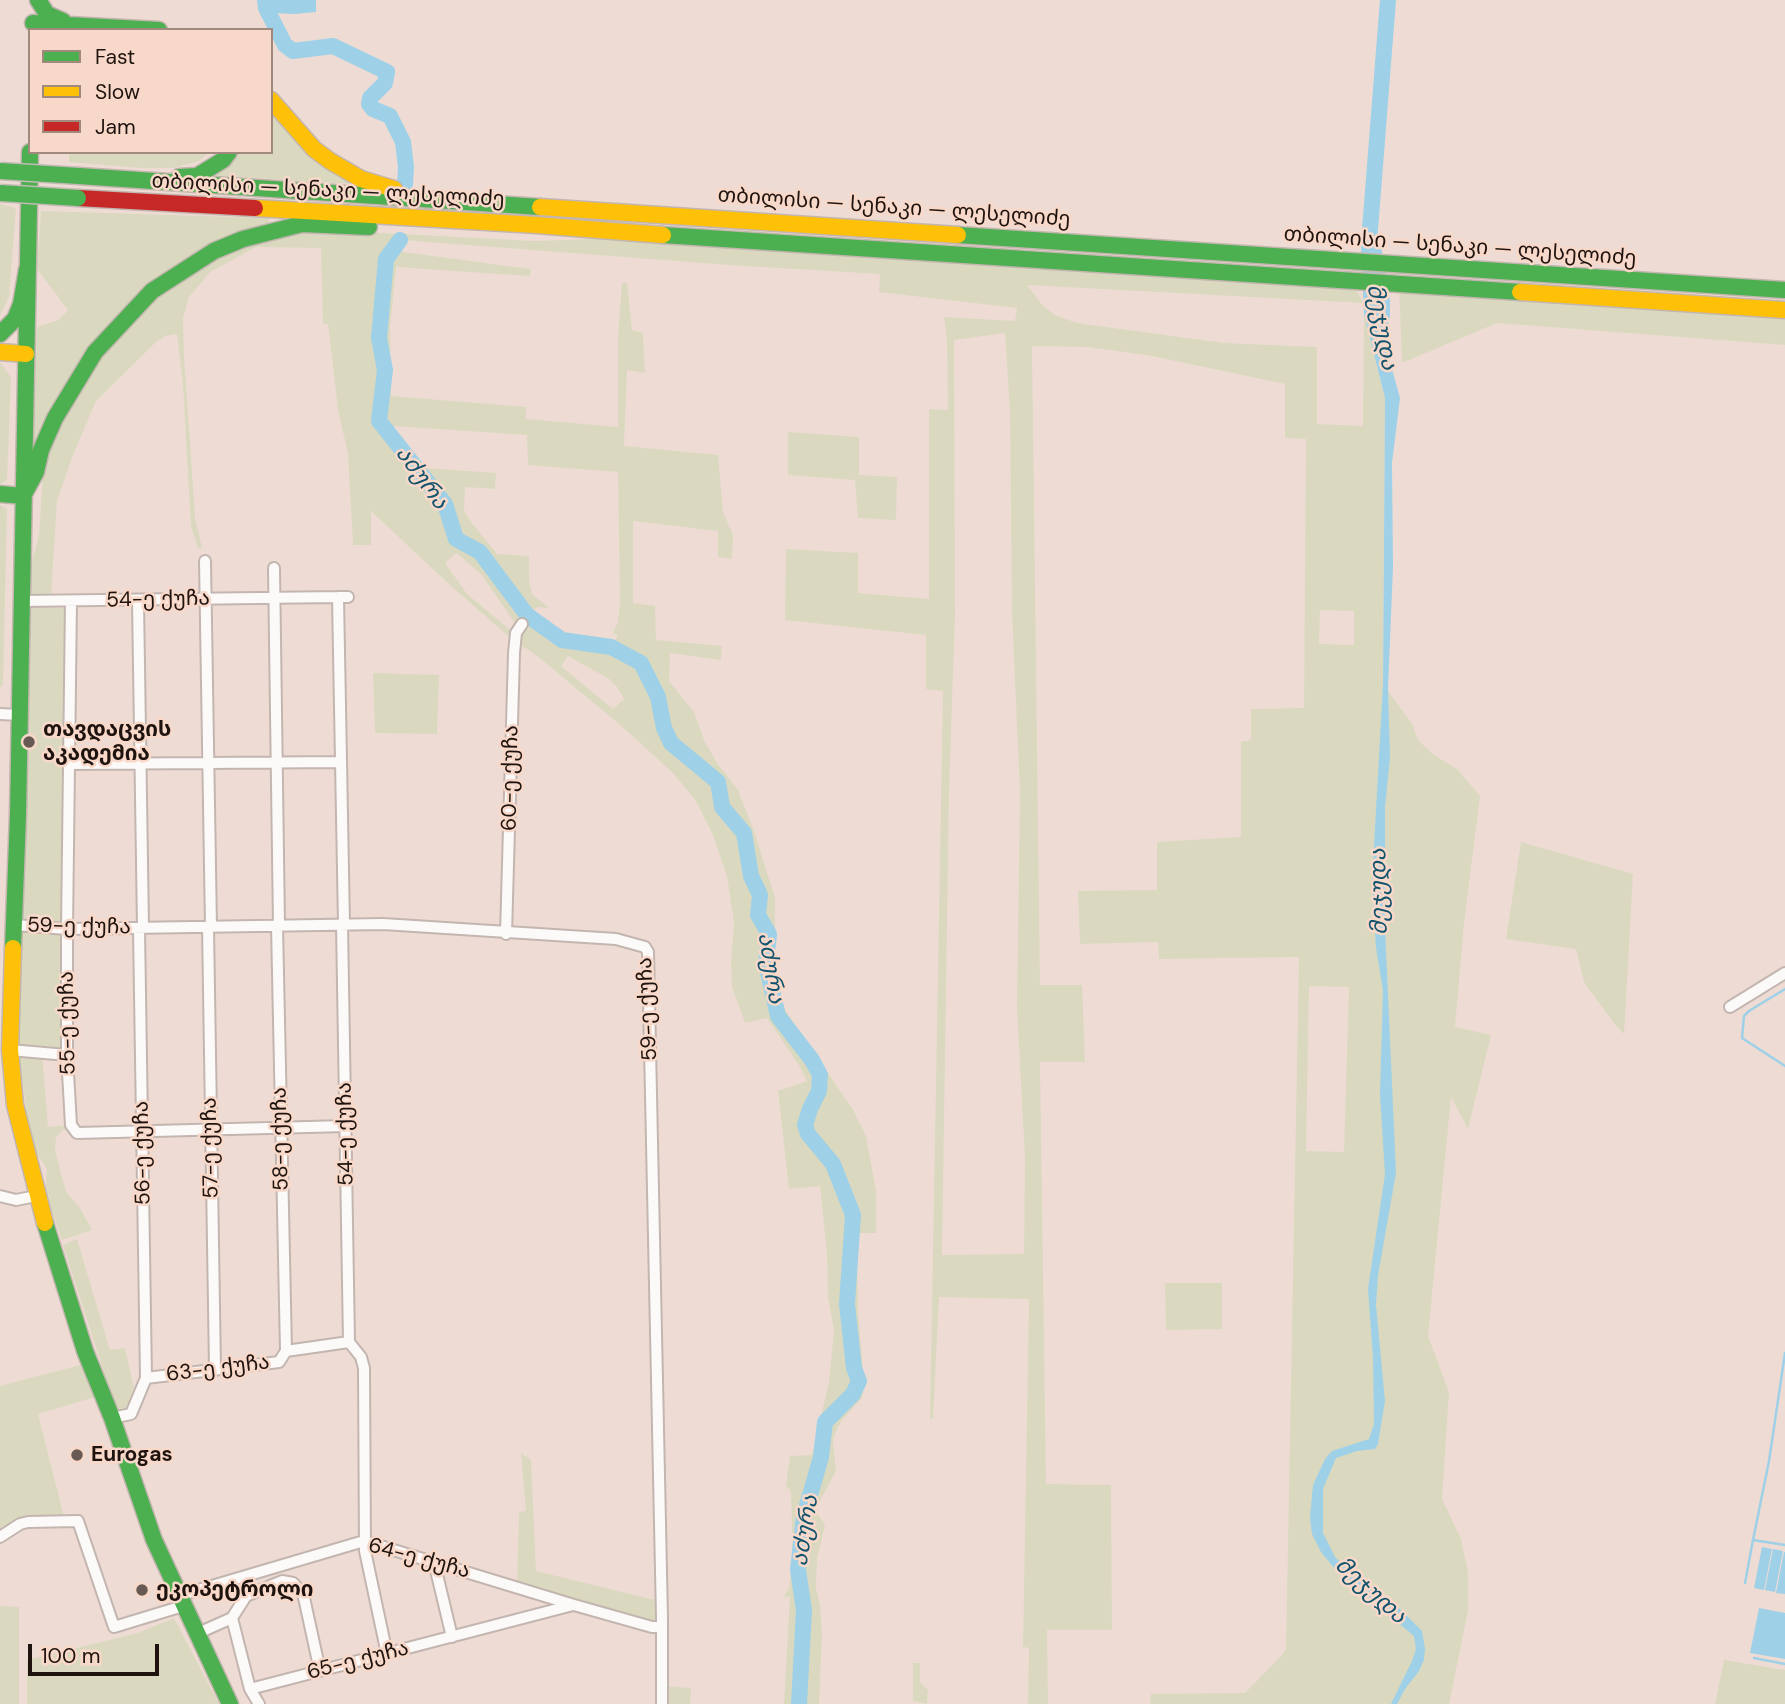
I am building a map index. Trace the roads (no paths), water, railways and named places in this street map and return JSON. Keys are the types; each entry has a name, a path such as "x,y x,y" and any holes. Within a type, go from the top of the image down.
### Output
{"main road":[{"path":"36,0 47,14 78,26"},
{"path":"36,0 33,26 118,28"},
{"path":"273,102 299,133 330,161 361,178 415,197"},
{"path":"30,154 15,925 10,1050 15,1105 36,1196 85,1351 112,1418 154,1540 230,1704"},
{"path":"137,180 197,176 223,160 228,154"},
{"name":"თბილისი — სენაკი — ლესელიძე","path":"0,171 1785,290"},
{"name":"თბილისი — სენაკი — ლესელიძე","path":"0,193 536,225 1785,310"},
{"path":"23,496 36,472 41,450 55,418 95,352 152,291 214,250 243,239 302,224 503,234 536,225"},
{"path":"0,334 15,319 21,304 27,269"},
{"path":"0,352 26,354"},
{"path":"0,494 23,496"}],"street":[{"name":"57-ე ქუჩა","path":"205,561 215,1368"},
{"name":"58-ე ქუჩა","path":"274,568 280,1128 286,1351"},
{"name":"54-ე ქუჩა","path":"21,601 343,597 341,762 349,1342"},
{"name":"56-ე ქუჩა","path":"138,600 146,1378"},
{"name":"55-ე ქუჩა","path":"71,601 66,929 67,1055 71,1125 77,1133 346,1126"},
{"name":"60-ე ქუჩა","path":"506,934 514,653 516,633 522,624"},
{"path":"0,714 19,715"},
{"path":"70,764 341,762"},
{"name":"59-ე ქუჩა","path":"15,925 66,929 383,924 616,939 645,947 648,952 661,1623"},
{"path":"1730,1007 1785,973"},
{"path":"10,1050 67,1055"},
{"path":"0,1196 16,1200 36,1196"},
{"path":"349,1342 361,1357 364,1368 364,1541 387,1654"},
{"name":"63-ე ქუჩა","path":"112,1418 131,1414 146,1378 279,1362 286,1351 349,1342"},
{"name":"64-ე ქუჩა","path":"0,1537 28,1522 78,1521 114,1627 279,1566 364,1541 652,1627 661,1623"},
{"path":"434,1562 452,1637"},
{"path":"279,1566 282,1581"},
{"path":"197,1634 232,1618 246,1596 282,1581 293,1583 303,1593 320,1671"},
{"name":"65-ე ქუჩა","path":"250,1689 574,1605"},
{"path":"232,1618 250,1689 258,1704"},
{"path":"661,1623 662,1704"}],"water":[{"path":"272,0 316,0 316,12 272,13"},
{"path":"1369,242 1381,246 1390,301 1390,316 1384,340 1400,398 1392,463 1393,567 1388,688 1390,757 1385,807 1385,928 1396,1173 1378,1275 1376,1305 1385,1401 1378,1444 1375,1449 1336,1458 1323,1489 1323,1533 1335,1557 1350,1572 1397,1606 1422,1631 1424,1660 1397,1704 1391,1704 1412,1661 1416,1649 1414,1636 1335,1569 1321,1552 1312,1534 1310,1518 1313,1485 1325,1459 1332,1451 1369,1439 1374,1424 1368,1289 1385,1174 1380,1094 1383,990 1376,948 1372,882 1383,684 1385,398 1364,314 1361,245"},
{"path":"1762,1547 1772,1549 1764,1590 1754,1588"},
{"path":"1773,1549 1783,1551 1775,1592 1765,1590"},
{"path":"1785,1552 1785,1594 1776,1593"},
{"path":"1759,1608 1785,1613 1785,1659 1750,1653"}],"waterway":[{"name":"აძურა","path":"265,0 266,8 285,45 293,51 333,46 387,72 385,83 370,98 369,104 373,109 390,116 403,142 405,184"},
{"name":"მეჯუდა","path":"1370,263 1369,242 1388,0"},
{"name":"აძურა","path":"400,240 386,259 379,338 385,370 379,421 445,504 456,539 480,552 527,615 562,640 611,647 641,663 658,697 664,728 671,743 718,782 722,807 744,833 751,876 760,895 758,915 769,934 766,964 778,1016 812,1060 820,1075 819,1091 805,1125 808,1134 833,1164 853,1215 847,1304 854,1368 859,1381 853,1394 825,1422 821,1457 804,1516 798,1570 804,1610 799,1704"},
{"path":"1785,989 1744,1016 1742,1038 1785,1066"},
{"path":"1753,1540 1769,1461 1785,1353"},
{"path":"1745,1583 1753,1540 1785,1545"},
{"path":"1754,1658 1785,1664"}],"place":[{"name":"თავდაცვის აკადემია","path":"29,742"},
{"name":"Eurogas","path":"77,1455"},
{"name":"ეკოპეტროლი","path":"142,1590"}]}
